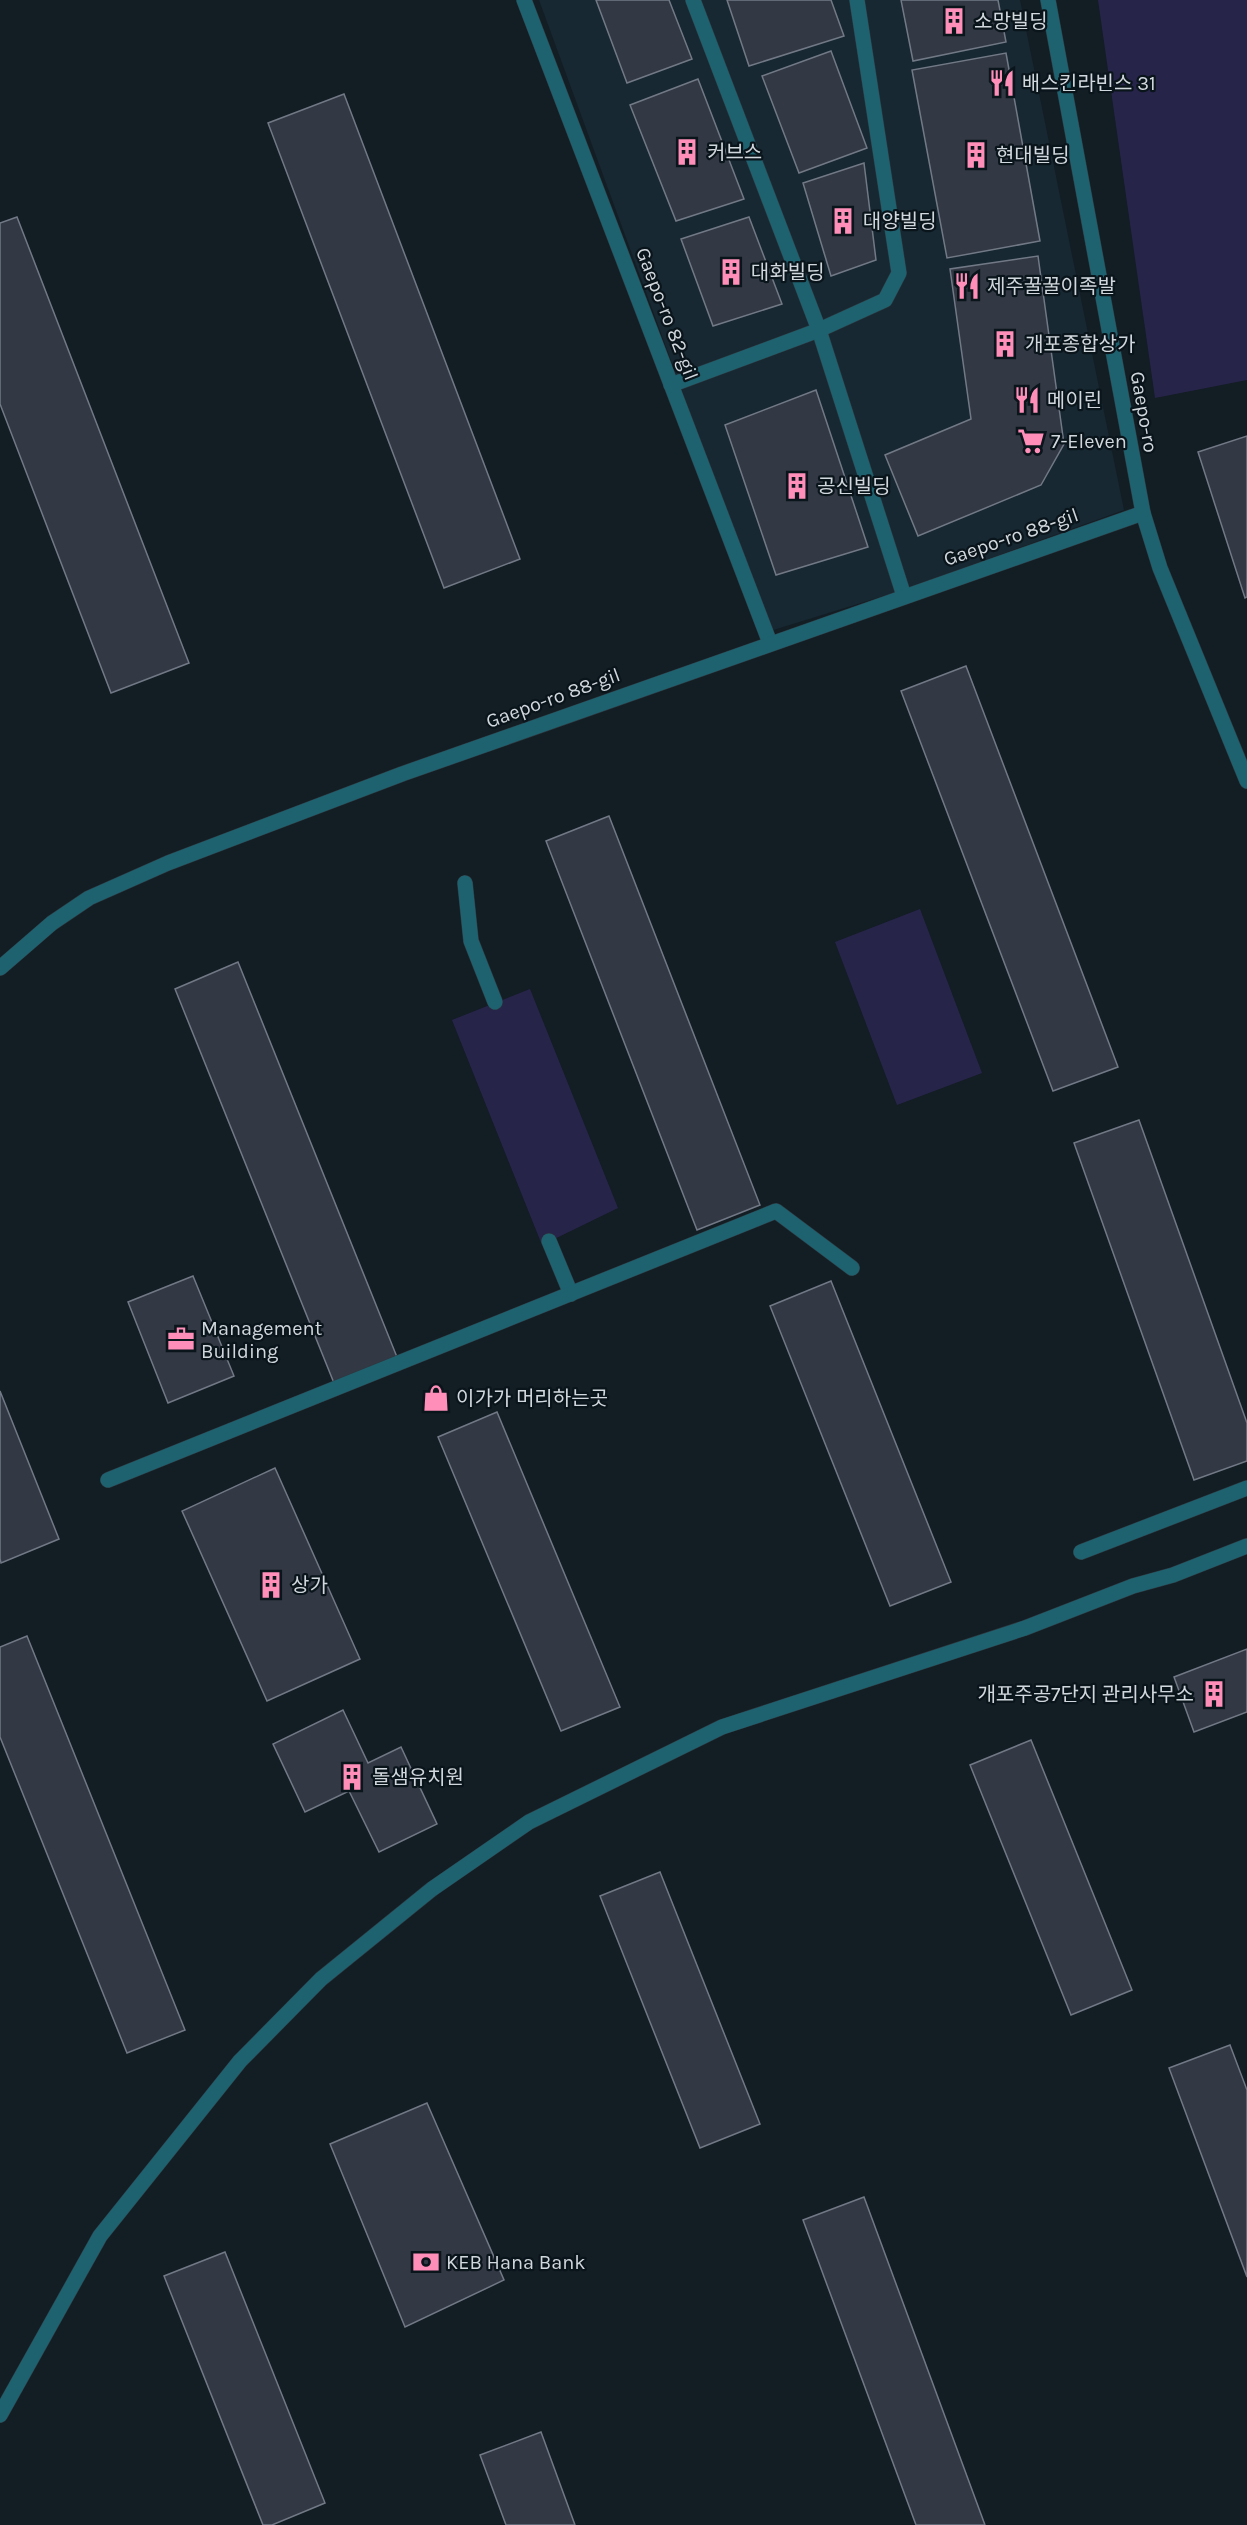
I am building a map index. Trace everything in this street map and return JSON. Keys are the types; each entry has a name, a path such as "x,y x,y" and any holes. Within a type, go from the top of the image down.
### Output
{"street":[{"name":"Gaepo-ro 82-gil","path":"524,0 770,643"},
{"path":"693,0 819,330 904,596"},
{"path":"671,385 819,330 885,300 899,273 857,0"},
{"name":"Gaepo-ro","path":"1048,0 1143,513 1160,568 1247,781"},
{"name":"Gaepo-ro 88-gil","path":"0,968 52,923 89,898 168,863 402,774 1143,513"},
{"path":"465,884 471,941 495,1002"},
{"path":"108,1480 776,1211 852,1268"},
{"path":"549,1241 571,1294"},
{"path":"1081,1552 1247,1488"},
{"path":"0,2415 100,2236 240,2061 321,1979 432,1889 529,1822 722,1727 1025,1628 1133,1586 1173,1575 1247,1546"}],"shaded area":[{"path":"539,0 1020,0 1124,510 903,590 770,631"},
{"path":"1098,0 1247,0 1247,380 1155,398"},
{"path":"920,909 982,1073 897,1105 835,942"},
{"path":"530,989 618,1208 542,1245 452,1020"}],"building":[{"path":"596,0 669,0 692,59 627,83"},
{"path":"727,0 831,0 844,36 749,66"},
{"name":"소망빌딩","path":"901,0 998,0 1006,42 913,61"},
{"path":"831,51 867,148 799,173 762,76"},
{"name":"현대빌딩","path":"1006,53 1040,241 947,258 912,70"},
{"name":"커브스","path":"698,79 744,199 676,221 630,105"},
{"path":"344,94 520,559 444,588 268,123"},
{"name":"대양빌딩","path":"864,163 876,260 831,276 803,183"},
{"path":"17,217 189,663 111,693 0,404 0,223"},
{"name":"대화빌딩","path":"749,217 782,304 713,326 681,239"},
{"name":"개포종합상가","path":"1038,256 1064,444 1041,485 918,536 885,455 971,419 950,269"},
{"name":"공신빌딩","path":"816,390 868,547 776,575 725,425"},
{"path":"1247,436 1247,597 1245,598 1198,452"},
{"path":"966,666 1118,1067 1053,1091 901,691"},
{"path":"609,816 760,1205 697,1230 546,841"},
{"path":"238,962 399,1362 336,1388 175,989"},
{"path":"1139,1120 1247,1423 1247,1461 1194,1480 1074,1143"},
{"name":"Management Building","path":"193,1276 234,1376 168,1403 128,1302"},
{"path":"831,1281 951,1582 890,1606 770,1306"},
{"path":"0,1391 59,1539 1,1563 0,1559"},
{"path":"497,1412 620,1707 561,1731 438,1437"},
{"name":"상가","path":"275,1468 360,1659 267,1701 182,1511"},
{"path":"27,1636 185,2030 127,2053 0,1737 0,1647"},
{"name":"개포주공7단지 관리사무소","path":"1247,1649 1247,1712 1194,1732 1174,1677"},
{"name":"돌샘유치원","path":"343,1710 368,1763 401,1747 437,1824 379,1852 349,1791 305,1812 273,1744"},
{"path":"1031,1740 1132,1990 1071,2015 970,1765"},
{"path":"660,1872 760,2124 700,2148 600,1896"},
{"path":"1230,2045 1247,2090 1247,2277 1169,2068"},
{"path":"427,2103 504,2280 405,2327 330,2144"},
{"path":"864,2197 985,2525 916,2525 803,2220"},
{"path":"225,2252 325,2503 272,2525 263,2525 164,2276"},
{"path":"541,2432 575,2525 506,2525 480,2455"}],"place":[{"name":"소망빌딩","path":"954,21"},
{"name":"배스킨라빈스 31","path":"1002,83"},
{"name":"커브스","path":"687,152"},
{"name":"현대빌딩","path":"976,155"},
{"name":"대양빌딩","path":"843,221"},
{"name":"대화빌딩","path":"731,272"},
{"name":"제주꿀꿀이족발","path":"967,286"},
{"name":"개포종합상가","path":"1005,344"},
{"name":"메이린","path":"1027,400"},
{"name":"7-Eleven","path":"1031,441"},
{"name":"공신빌딩","path":"797,486"},
{"name":"Management Building","path":"181,1339"},
{"name":"이가가 머리하는곳","path":"436,1398"},
{"name":"상가","path":"271,1585"},
{"name":"개포주공7단지 관리사무소","path":"1214,1694"},
{"name":"돌샘유치원","path":"352,1777"},
{"name":"KEB Hana Bank","path":"426,2262"}]}
